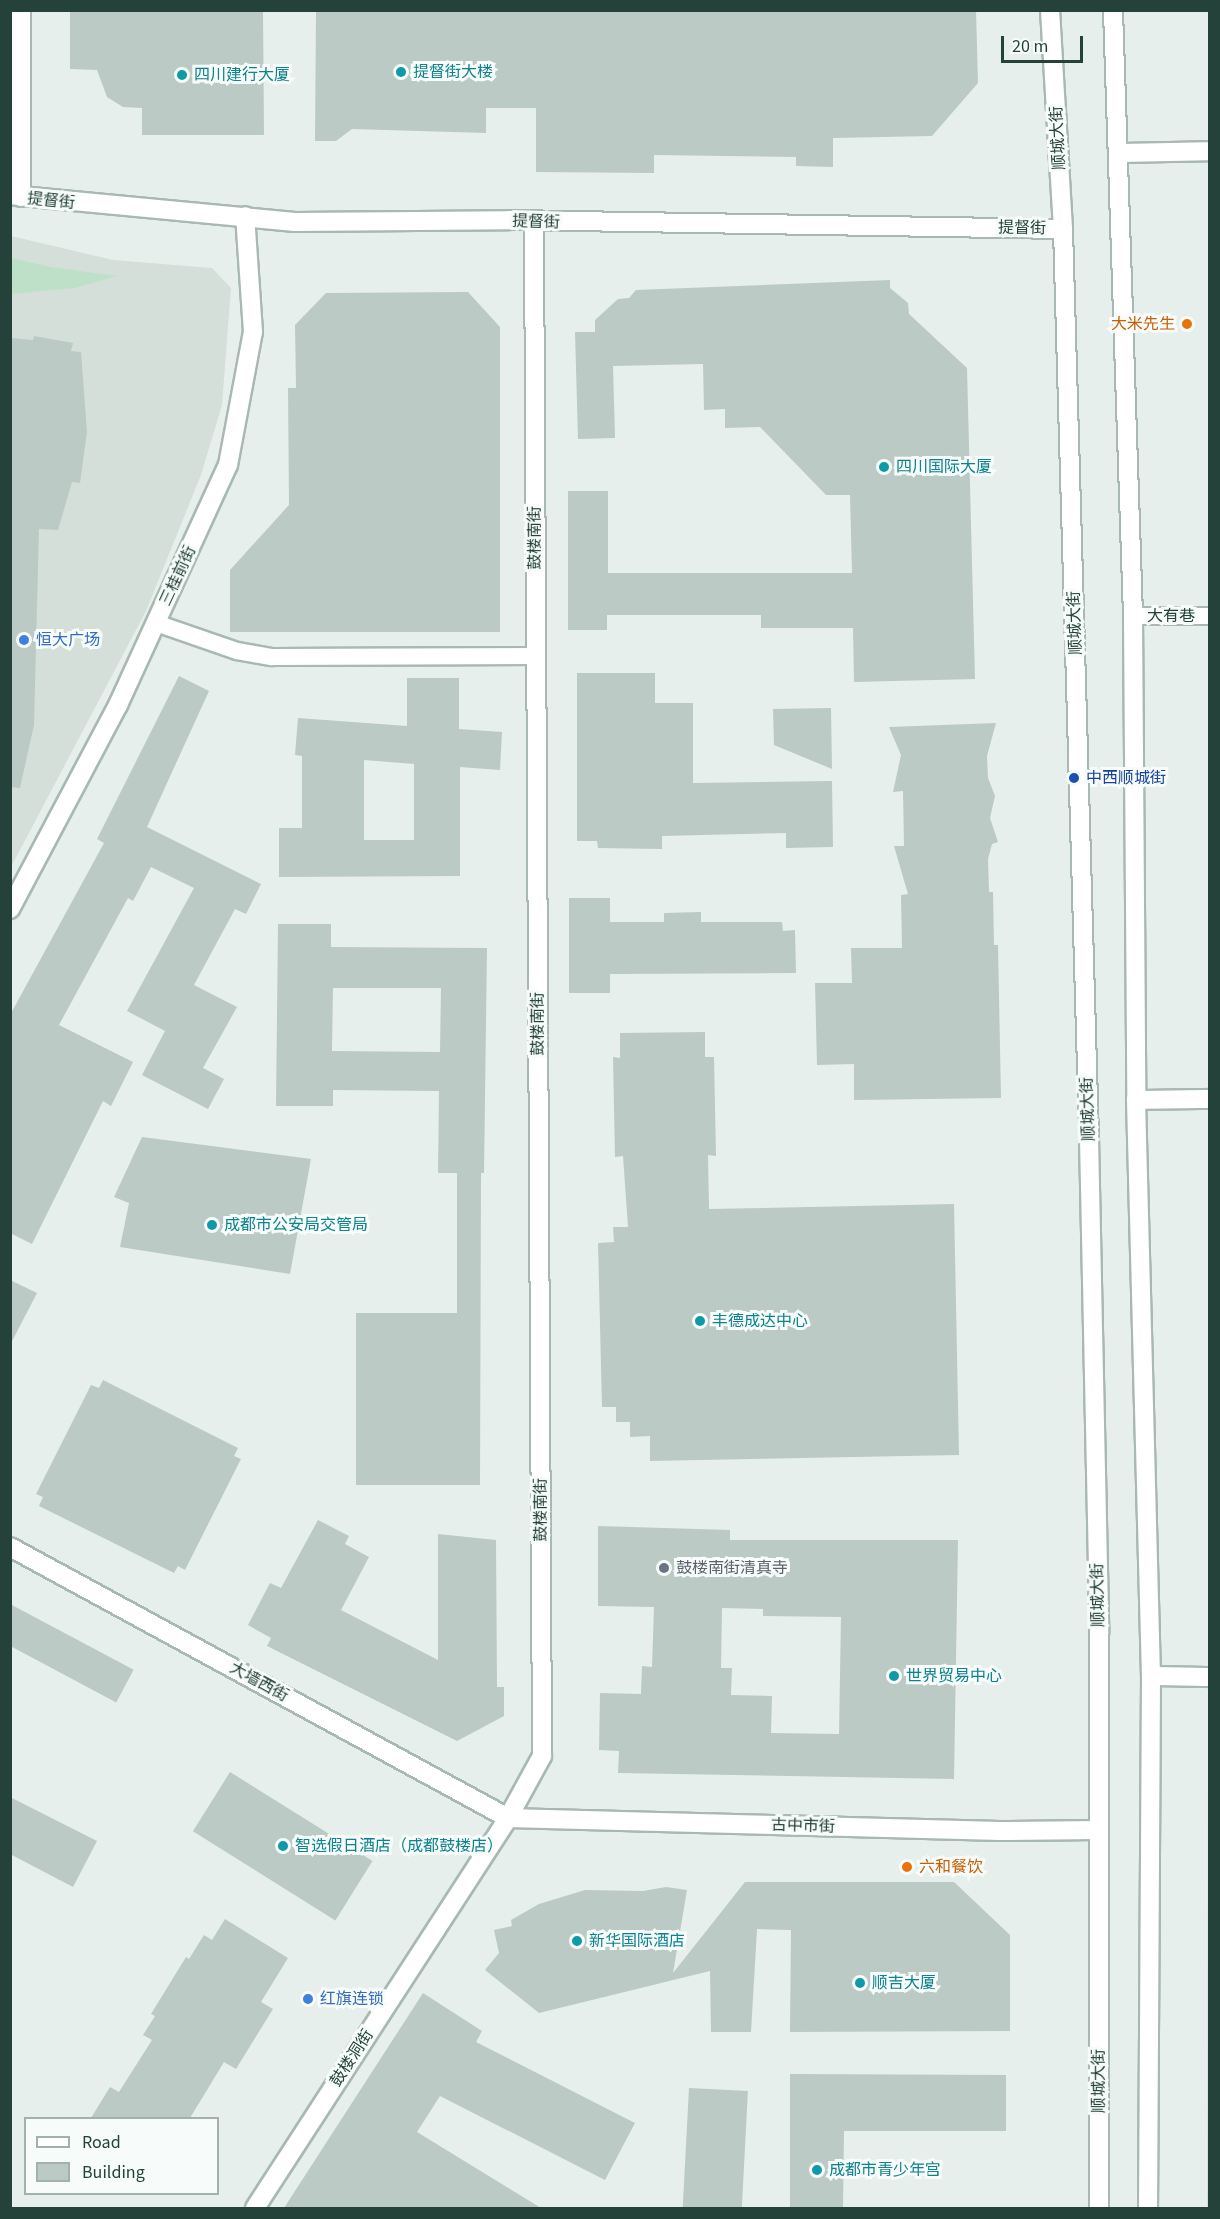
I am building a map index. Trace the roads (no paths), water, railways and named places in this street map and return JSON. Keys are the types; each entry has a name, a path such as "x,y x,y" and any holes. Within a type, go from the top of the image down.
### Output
{"main road":[{"path":"16,196 21,10"},
{"name":"顺城大街","path":"1050,10 1064,229 1089,1150 1098,1830 1099,2208"},
{"path":"1113,10 1132,616 1136,1100 1151,1676 1148,2208"},
{"path":"1118,153 1209,151"},
{"name":"提督街","path":"16,196 295,222 534,222 1064,229"},
{"name":"三桂前街","path":"10,909 118,705 228,465 253,332 245,216"},
{"name":"鼓楼南街","path":"508,1818 542,1756 534,222"},
{"path":"1136,1100 1209,1099"},
{"name":"大墙西街","path":"10,1547 508,1818"},
{"path":"1151,1676 1209,1677"},
{"name":"古中市街","path":"508,1818 1000,1831 1098,1830"},
{"name":"鼓楼洞街","path":"255,2208 508,1818"}],"lane":[{"name":"大有巷","path":"1132,616 1209,616"},
{"path":"156,623 237,651 272,657 536,656"}],"place":[{"name":"提督街大楼","path":"401,72"},
{"name":"四川建行大厦","path":"182,75"},
{"name":"大米先生","path":"1187,324"},
{"name":"四川国际大厦","path":"884,467"},
{"name":"恒大广场","path":"24,640"},
{"name":"中西顺城街","path":"1074,778"},
{"name":"成都市公安局交管局","path":"212,1225"},
{"name":"丰德成达中心","path":"700,1321"},
{"name":"鼓楼南街清真寺","path":"664,1568"},
{"name":"世界贸易中心","path":"894,1676"},
{"name":"智选假日酒店（成都鼓楼店）","path":"283,1846"},
{"name":"六和餐饮","path":"907,1867"},
{"name":"新华国际酒店","path":"577,1941"},
{"name":"顺吉大厦","path":"860,1983"},
{"name":"红旗连锁","path":"308,1999"},
{"name":"成都市青少年宫","path":"817,2170"}]}
